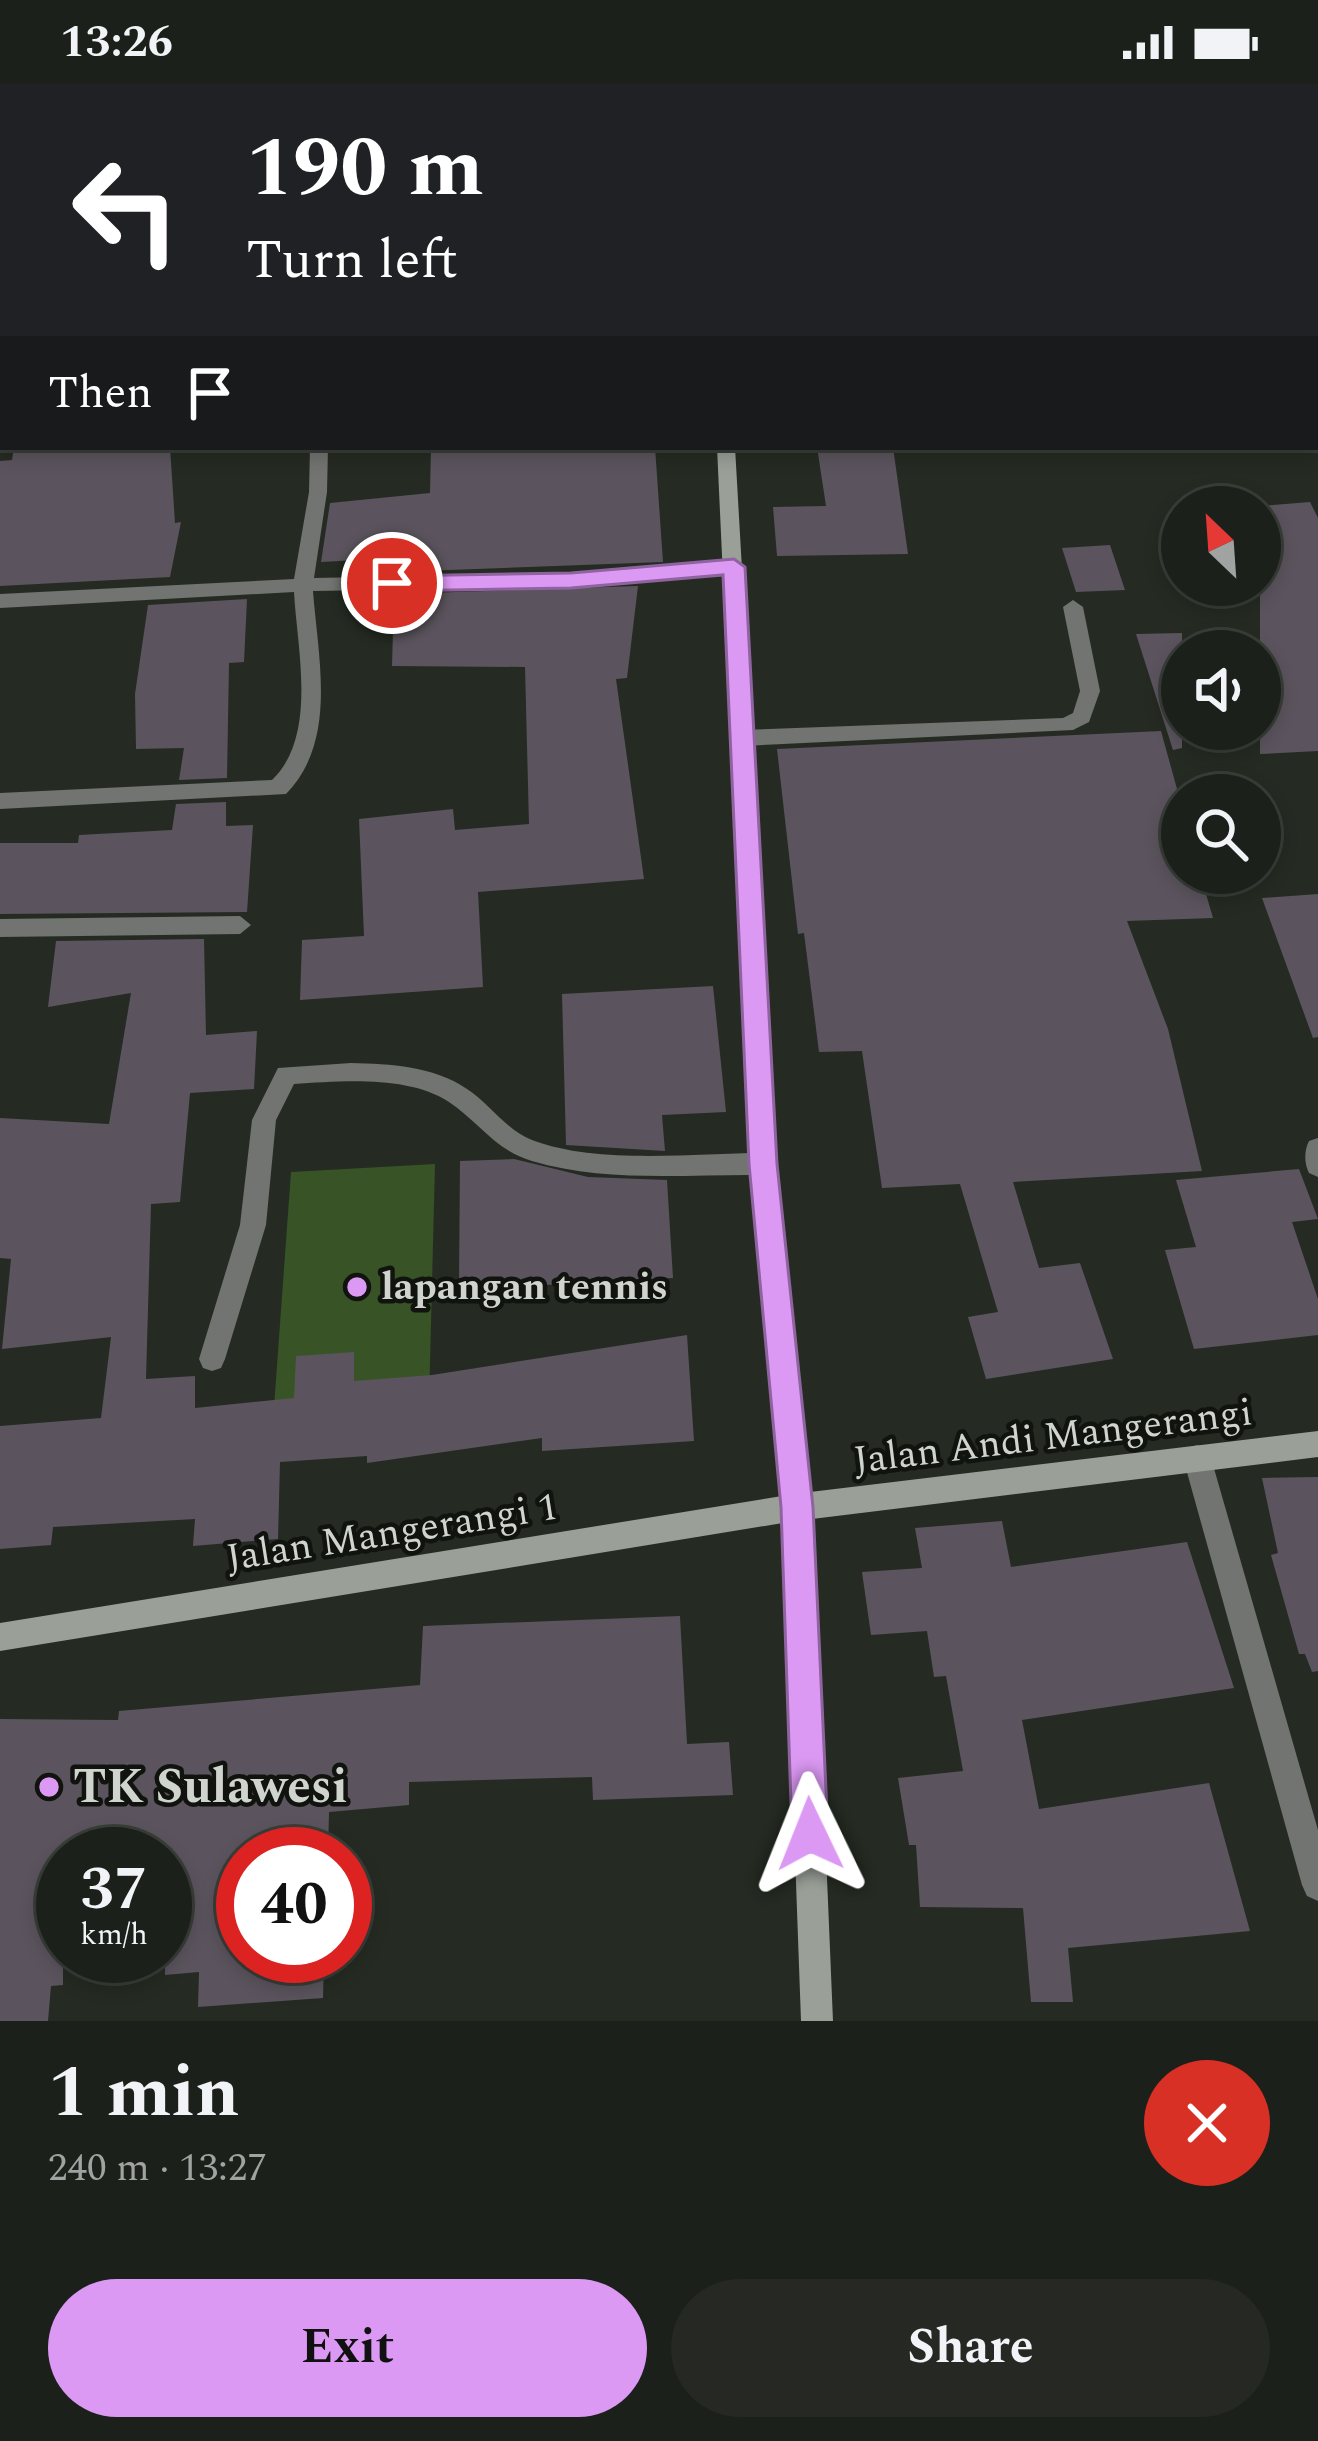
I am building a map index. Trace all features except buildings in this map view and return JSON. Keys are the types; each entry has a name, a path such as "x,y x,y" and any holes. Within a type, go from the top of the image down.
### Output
{"street":[{"path":"0,801 260,791 293,778 309,732 303,585 318,493 319,450"},
{"path":"725,450 763,1164 797,1507 817,2021"},
{"path":"0,601 303,585 571,580 734,567"},
{"path":"742,738 1066,725 1082,717 1090,691 1073,608"},
{"path":"0,928 240,925"},
{"path":"212,1360 253,1225 264,1120 287,1075 328,1072 429,1081 460,1096 484,1124 531,1151 763,1164"},
{"path":"1318,1148 1318,1166"},
{"name":"Jalan Andi Mangerangi","path":"797,1507 1318,1444"},
{"path":"1197,1459 1318,1886"},
{"name":"Jalan Mangerangi 1","path":"0,1637 797,1507"}],"green space":[{"name":"lapangan tennis","path":"435,1164 429,1403 274,1407 291,1172"}],"place":[{"name":"lapangan tennis","path":"357,1287"},
{"name":"TK Sulawesi","path":"49,1787"}],"route":[{"path":"392,583 571,580 734,567 763,1164 797,1507 810,1834"}]}
